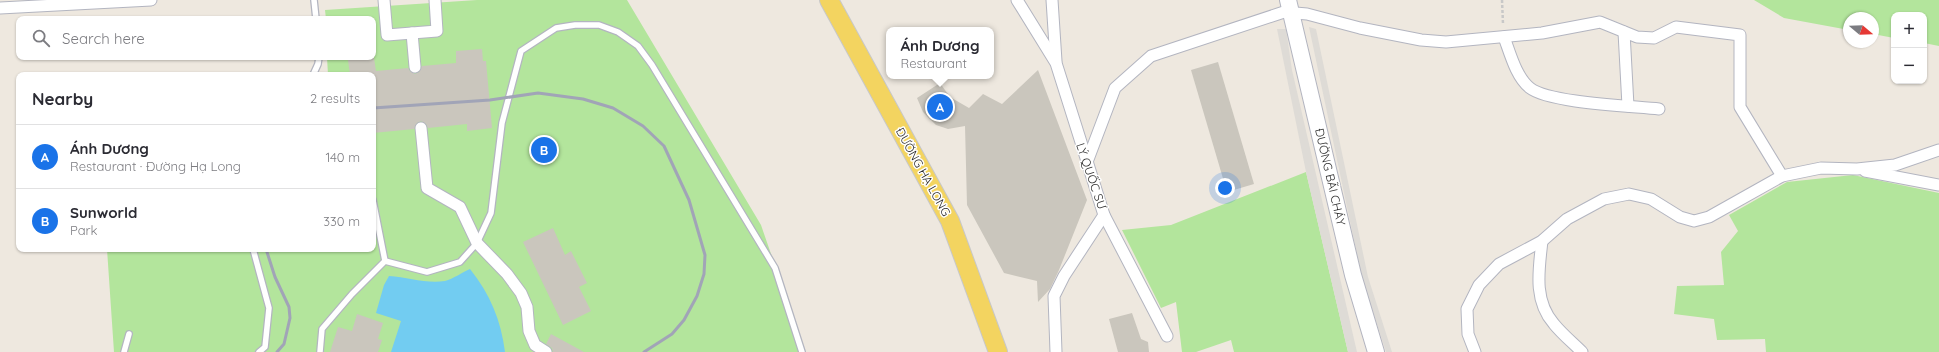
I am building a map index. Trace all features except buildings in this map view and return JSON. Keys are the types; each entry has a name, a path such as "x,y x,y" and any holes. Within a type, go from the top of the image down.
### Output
{"main road":[{"name":"ĐƯỜNG HẠ LONG","path":"829,0 950,221 998,352"},
{"name":"ĐƯỜNG BÃI CHÁY","path":"1290,6 1353,275 1376,352"}],"street":[{"path":"0,8 151,0"},
{"path":"384,0 387,35 437,31 435,0"},
{"name":"LÝ QUỐC SƯ","path":"1017,0 1056,63 1104,214 1064,276 1054,296 1056,352"},
{"path":"1052,0 1056,63"},
{"path":"1087,162 1115,88 1151,56 1279,14 1290,6 1307,14 1360,28 1421,40 1446,42 1542,33 1600,22 1637,37 1654,38 1676,27 1740,35 1740,107 1782,176"},
{"path":"1624,32 1628,106"},
{"path":"412,33 415,67"},
{"path":"1504,37 1523,80 1530,88 1539,93 1565,99 1659,109"},
{"path":"421,128 427,188 460,207 477,243 507,274 521,293 527,307 529,331 535,345 546,352"},
{"path":"1475,352 1468,334 1467,309 1479,285 1499,264 1542,241 1567,219 1604,199 1629,194 1651,199 1680,217 1694,221 1709,218 1782,176 1821,168 1857,169 1895,165 1939,150"},
{"path":"1857,169 1939,186"},
{"path":"1104,214 1167,336"},
{"path":"1542,241 1538,277 1541,300 1552,322 1582,352"}],"lane":[{"path":"314,0 316,16"},
{"path":"385,261 427,272 460,262 477,243 492,212 502,123 521,51 556,28 575,25 599,25 618,32 638,46 652,64 774,268 802,352"},
{"path":"314,72 319,60"},
{"path":"376,215 385,261"},
{"path":"254,252 270,308 266,347 259,352"},
{"path":"320,352 322,328 352,294 385,261"},
{"path":"124,352 129,334"}],"path":[{"path":"1502,0 1504,37"}],"green space":[{"path":"477,0 627,0 761,225 805,352 114,352 107,252 376,252 376,72 328,72 327,60 376,60 376,16 326,16 325,10"},
{"path":"1754,0 1939,0 1939,46 1927,44 1927,12 1891,12 1891,37 1879,35 1879,12 1843,12 1843,29 1784,18"},
{"path":"1306,172 1348,352 1234,352 1231,340 1196,352 1182,352 1176,302 1161,308 1122,230 1171,225"},
{"path":"1853,175 1939,193 1939,352 1766,352 1765,339 1717,340 1714,319 1674,314 1677,286 1724,285 1721,252 1738,231 1729,215 1787,182"}],"shaded area":[{"path":"1309,27 1316,29 1368,277 1392,352 1386,352 1362,278"},
{"path":"1277,29 1286,29 1292,70 1357,352 1348,352 1306,172"}],"water":[{"path":"470,269 477,278 494,308 501,329 505,352 391,352 401,321 376,313 384,285 389,276 438,282 448,280"}],"railway":[{"path":"376,108 490,100 538,93 583,99 613,108 643,126 664,146 689,200 705,255 704,274 697,296 684,320 672,334 644,352"},
{"path":"267,252 275,277 289,307 290,318 284,344 277,352"}],"place":[{"name":"Ánh Dương","path":"940,107"},
{"name":"Sunworld","path":"544,150"}]}
